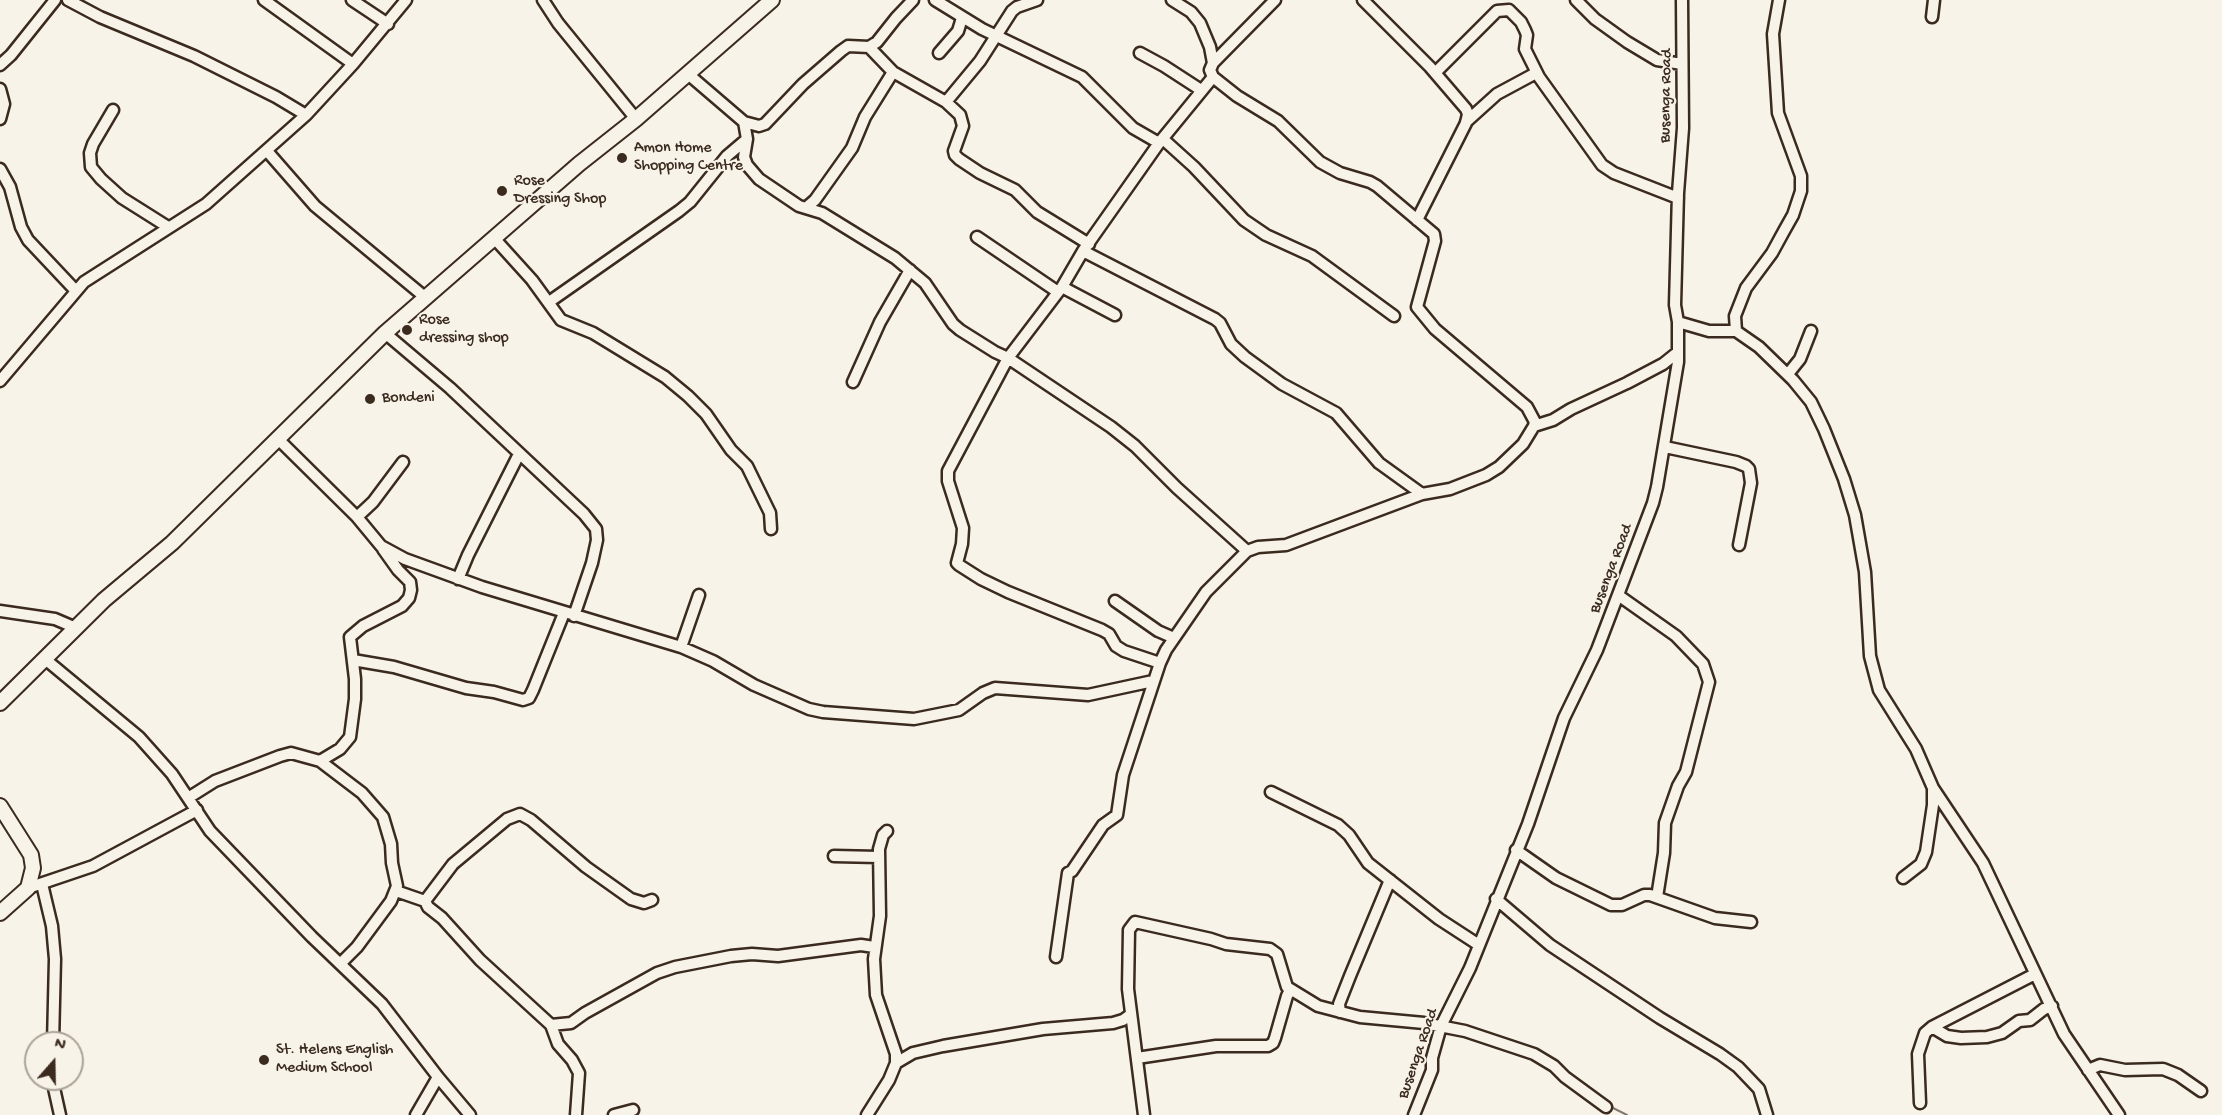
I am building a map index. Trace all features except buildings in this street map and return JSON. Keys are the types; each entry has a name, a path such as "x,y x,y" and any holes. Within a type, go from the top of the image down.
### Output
{"main road":[{"path":"0,702 104,600 172,543 385,333 772,0"},
{"path":"0,806 31,855 33,868 28,888 0,913"}],"street":[{"path":"0,65 11,55 55,0"},
{"path":"68,0 100,17 194,56 276,96 306,115"},
{"path":"264,0 353,64"},
{"path":"352,0 388,24"},
{"path":"0,381 84,282 206,204 267,152 306,115 353,64 406,0"},
{"path":"543,0 558,23 636,119"},
{"path":"688,74 744,122 759,126 765,124 803,84 848,46 869,46 878,42 913,0"},
{"path":"934,0 962,18 1082,77 1126,121 1161,141 1194,167 1244,220 1266,235 1312,256 1394,316"},
{"path":"945,102 980,61 1014,9 1037,0"},
{"path":"1172,0 1191,12 1200,22 1210,47 1213,63"},
{"path":"1056,957 1068,873 1072,871 1103,825 1117,815 1123,775 1160,663 1173,638 1206,592 1247,551 1258,547 1286,545 1422,495 1450,489 1486,475 1499,467 1523,444 1535,422 1527,407 1435,329 1417,307 1435,241 1434,234 1377,186 1329,168 1305,149 1278,121 1237,96 1213,77 1210,70 1213,63 1275,0"},
{"path":"1363,0 1435,73 1468,114 1466,123 1417,220"},
{"path":"1576,0 1595,19 1627,42 1657,60 1682,64"},
{"name":"Busenga Road","path":"1414,1115 1432,1070 1432,1058 1441,1026 1479,945 1528,824 1564,718 1597,650 1653,503 1665,447 1678,352 1678,322 1675,305 1678,198 1683,128 1682,0"},
{"path":"1736,331 1736,316 1746,288 1780,239 1793,215 1802,191 1801,176 1778,113 1773,34 1779,0"},
{"path":"1932,17 1934,0"},
{"path":"1435,73 1497,11 1505,10 1514,14 1525,30 1527,36 1525,49 1536,73 1602,165 1614,173 1678,198"},
{"path":"939,53 958,31 962,18"},
{"path":"869,46 893,72 945,102 960,115 962,120 955,155 980,173 1015,190 1037,212 1086,247 1215,319 1231,344 1245,357 1289,388 1336,413 1378,463 1422,495"},
{"path":"1140,53 1201,90"},
{"path":"807,207 815,200 852,148 865,117 893,72"},
{"path":"1466,123 1497,94 1536,73"},
{"path":"1160,663 1124,651 1116,646 1109,634 1102,630 990,583 957,563 963,528 948,481 948,471 1008,358 1060,289 1086,247 1161,141 1213,77"},
{"path":"0,89 4,104 0,118"},
{"path":"113,110 93,144 90,153 91,167 122,198 168,227"},
{"path":"744,122 747,139 744,157 747,165 759,179 799,206 822,213 895,258 925,283 953,324 960,330 1008,358 1065,398 1093,414 1127,440 1176,488 1247,551"},
{"path":"549,302 679,212 690,202 727,156 747,139"},
{"path":"267,152 315,206 426,298"},
{"path":"0,169 10,187 21,228 28,240 76,291"},
{"path":"977,237 1060,289 1115,315"},
{"path":"494,238 549,302 561,320 593,333 665,377 706,414 731,450 747,466 770,513 771,529"},
{"path":"853,382 880,322 910,270"},
{"path":"1678,322 1709,332 1736,331 1759,347 1788,374 1811,402 1851,499 1865,572 1870,656 1879,690 1916,749 1933,788 1983,863 2064,1034 2119,1115"},
{"path":"1788,374 1800,359 1811,331"},
{"path":"353,660 394,667 466,688 524,700 529,698 592,563 597,540 596,529 585,514 450,388 385,333"},
{"path":"1534,426 1553,420 1627,383 1663,364 1678,352"},
{"path":"277,438 357,517 410,582 409,598 402,606 354,632 350,637 355,699 350,737 340,749 320,761"},
{"path":"1665,447 1736,462 1749,469 1751,483 1739,545"},
{"path":"458,579 519,454"},
{"path":"357,517 373,502 403,462"},
{"path":"381,546 405,560 458,579 569,615 681,647 713,661 754,685 808,709 823,712 914,719 958,710 982,693 1000,687 1088,695 1153,681"},
{"path":"681,647 699,594"},
{"path":"1618,595 1676,636 1703,664 1709,682 1686,772 1678,786 1665,823 1664,853 1657,897"},
{"path":"1115,601 1158,631 1173,638"},
{"path":"0,611 55,619 76,628"},
{"path":"45,659 139,737 172,774 210,831 304,929 382,1004 470,1115"},
{"path":"188,798 215,781 291,753 320,761 362,793 383,817 391,843 397,886 391,901 357,947 341,963"},
{"path":"1903,878 1921,864 1929,845 1933,788"},
{"path":"1271,792 1338,825 1349,835 1368,862 1439,919 1479,945"},
{"path":"28,888 93,866 197,810"},
{"path":"425,901 453,864 507,819 520,814 540,827 586,867 631,899 644,903 652,900"},
{"path":"867,1115 897,1063 876,995 874,947 880,916 879,857 881,840 887,831"},
{"path":"1516,850 1556,879 1611,905 1622,905 1644,896 1657,897 1715,918 1751,922"},
{"path":"834,856 879,857"},
{"path":"1340,1012 1339,1004 1390,880"},
{"path":"42,884 52,926 55,958 52,1031"},
{"path":"396,891 425,901 428,907 442,918 480,960 551,1025 558,1044 573,1060 579,1073 576,1115"},
{"path":"1496,899 1550,945 1738,1067 1759,1089 1767,1115"},
{"path":"1144,1115 1130,1015 1127,954 1129,930 1135,922 1226,944 1270,950 1277,954 1284,981 1290,990 1318,1006 1340,1012 1465,1031 1544,1059 1605,1107"},
{"path":"551,1025 571,1023 657,973 675,967 731,956 752,954 777,956 861,945 874,947"},
{"path":"1920,1103 1918,1054 1926,1033 1932,1027 2035,974"},
{"path":"1137,1058 1216,1046 1268,1046 1275,1038 1290,990"},
{"path":"1932,1027 1947,1036 1987,1037 2002,1033 2019,1021 2030,1020 2052,1006"},
{"path":"897,1063 913,1053 943,1046 1043,1029 1113,1023 1124,1020 1130,1015"},
{"path":"2088,1070 2100,1065 2124,1070 2163,1069 2178,1075 2201,1091"},
{"path":"416,1115 438,1077"},
{"path":"54,1091 60,1115"},
{"path":"614,1115 633,1110"}],"waterway":[{"path":"1609,1106 1627,1115"}],"place":[{"name":"Amon Home Shopping Centre","path":"622,158"},
{"name":"Rose Dressing Shop","path":"502,191"},
{"name":"Rose dressing shop","path":"407,330"},
{"name":"Bondeni","path":"370,399"},
{"name":"St. Helens English Medium School","path":"264,1060"}]}
